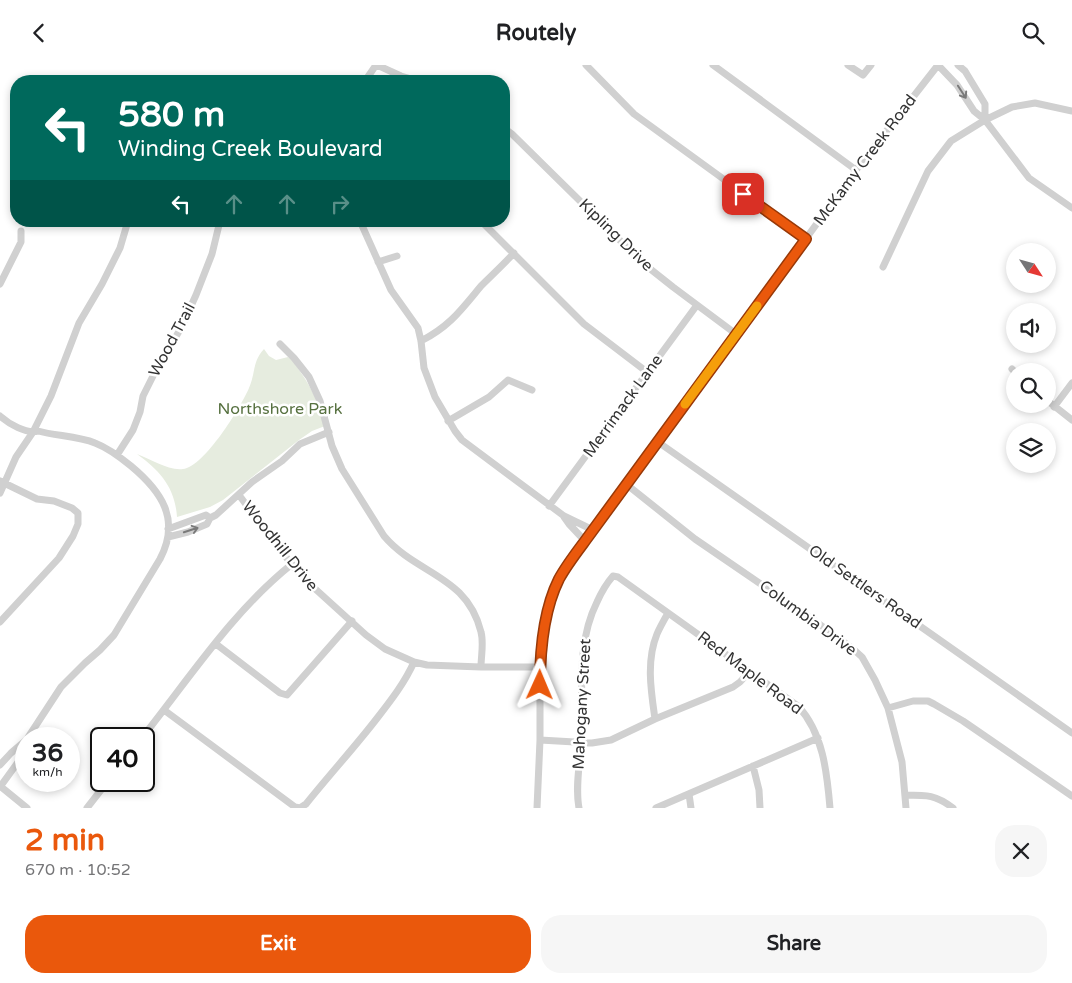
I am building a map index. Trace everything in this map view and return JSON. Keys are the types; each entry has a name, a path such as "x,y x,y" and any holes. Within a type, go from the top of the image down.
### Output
{"street":[{"path":"377,65 398,75"},
{"path":"586,65 634,114 806,239"},
{"path":"713,65 856,170"},
{"path":"848,65 863,75 871,65"},
{"path":"938,65 957,85 974,111 985,120 1029,178 1072,208"},
{"name":"McKamy Creek Road","path":"537,808 540,740 540,667 544,628 559,580 626,484 856,170 938,65"},
{"path":"958,65 965,71 985,104 985,120"},
{"path":"883,267 928,171 951,141 985,120 1012,107 1035,103 1072,111"},
{"name":"Kipling Drive","path":"510,133 644,264 736,334"},
{"path":"0,493 2,482 21,449 34,432 51,395 79,323 120,248 126,227"},
{"name":"Wood Trail","path":"117,455 133,430 144,396 155,372 181,328 196,295 212,254 219,227"},
{"path":"363,227 393,294 418,328 424,368 435,397 448,421 462,440 548,506 593,530"},
{"path":"487,227 584,324 648,372"},
{"path":"0,284 21,242 21,231"},
{"path":"421,341 447,325 482,285 514,253"},
{"path":"378,262 397,256"},
{"name":"Merrimack Lane","path":"548,506 696,305"},
{"path":"280,344 309,377 320,401 332,446 342,469 384,536 392,545 414,562 449,582 468,602 481,633 481,667"},
{"path":"448,421 488,397 508,380 532,390"},
{"path":"1056,404 1072,383"},
{"path":"1056,408 1072,420"},
{"path":"0,417 16,427 34,432 38,431 93,442 117,455 148,479 156,488 165,505 168,529 166,547 160,559 114,635 100,651 61,687 35,727"},
{"path":"168,537 207,524 210,518 240,495 252,482 282,461 300,444 329,432"},
{"name":"Old Settlers Road","path":"658,442 1072,733"},
{"path":"0,622 59,557 73,536 78,524 78,513 72,509 54,501 37,499 2,482"},
{"name":"Columbia Drive","path":"626,484 695,539 852,648 862,657 870,669 888,708 902,762 906,808"},
{"name":"Woodhill Drive","path":"240,495 301,577 366,635 386,649 414,662 427,665 540,667"},
{"path":"168,529 206,515 210,518"},
{"path":"564,516 568,524 585,541"},
{"path":"151,727 255,597 292,565"},
{"name":"Red Maple Road","path":"613,577 618,577 798,706 810,720 818,738 824,762 830,808"},
{"name":"Mahogany Street","path":"579,808 578,781 583,652 590,615 601,592 613,577"},
{"path":"655,719 650,683 652,647 668,613"},
{"path":"216,644 280,693 287,695 352,621"},
{"path":"164,710 295,807 302,807 370,727 409,675 414,662"},
{"path":"540,740 592,743 611,740 655,719 733,687 750,671"},
{"path":"888,708 914,701 928,701 963,721 1072,796"},
{"path":"656,808 818,738"},
{"path":"0,765 15,750"},
{"path":"15,766 0,787 27,808"},
{"path":"753,766 759,790 760,808"},
{"path":"87,808 99,792"},
{"path":"689,794 690,808"},
{"path":"906,795 933,796 954,808"}],"green space":[{"name":"Northshore Park","path":"264,349 269,356 276,360 288,357 291,359 312,391 325,426 312,431 299,440 223,500 210,507 177,517 176,506 170,488 159,473 137,454 172,468 183,469 192,466 211,448 238,408 249,388 256,363"}],"slow traffic":[{"path":"685,404 757,306"}],"route":[{"path":"540,685 545,621 559,580 585,541 806,239 743,194"}]}
